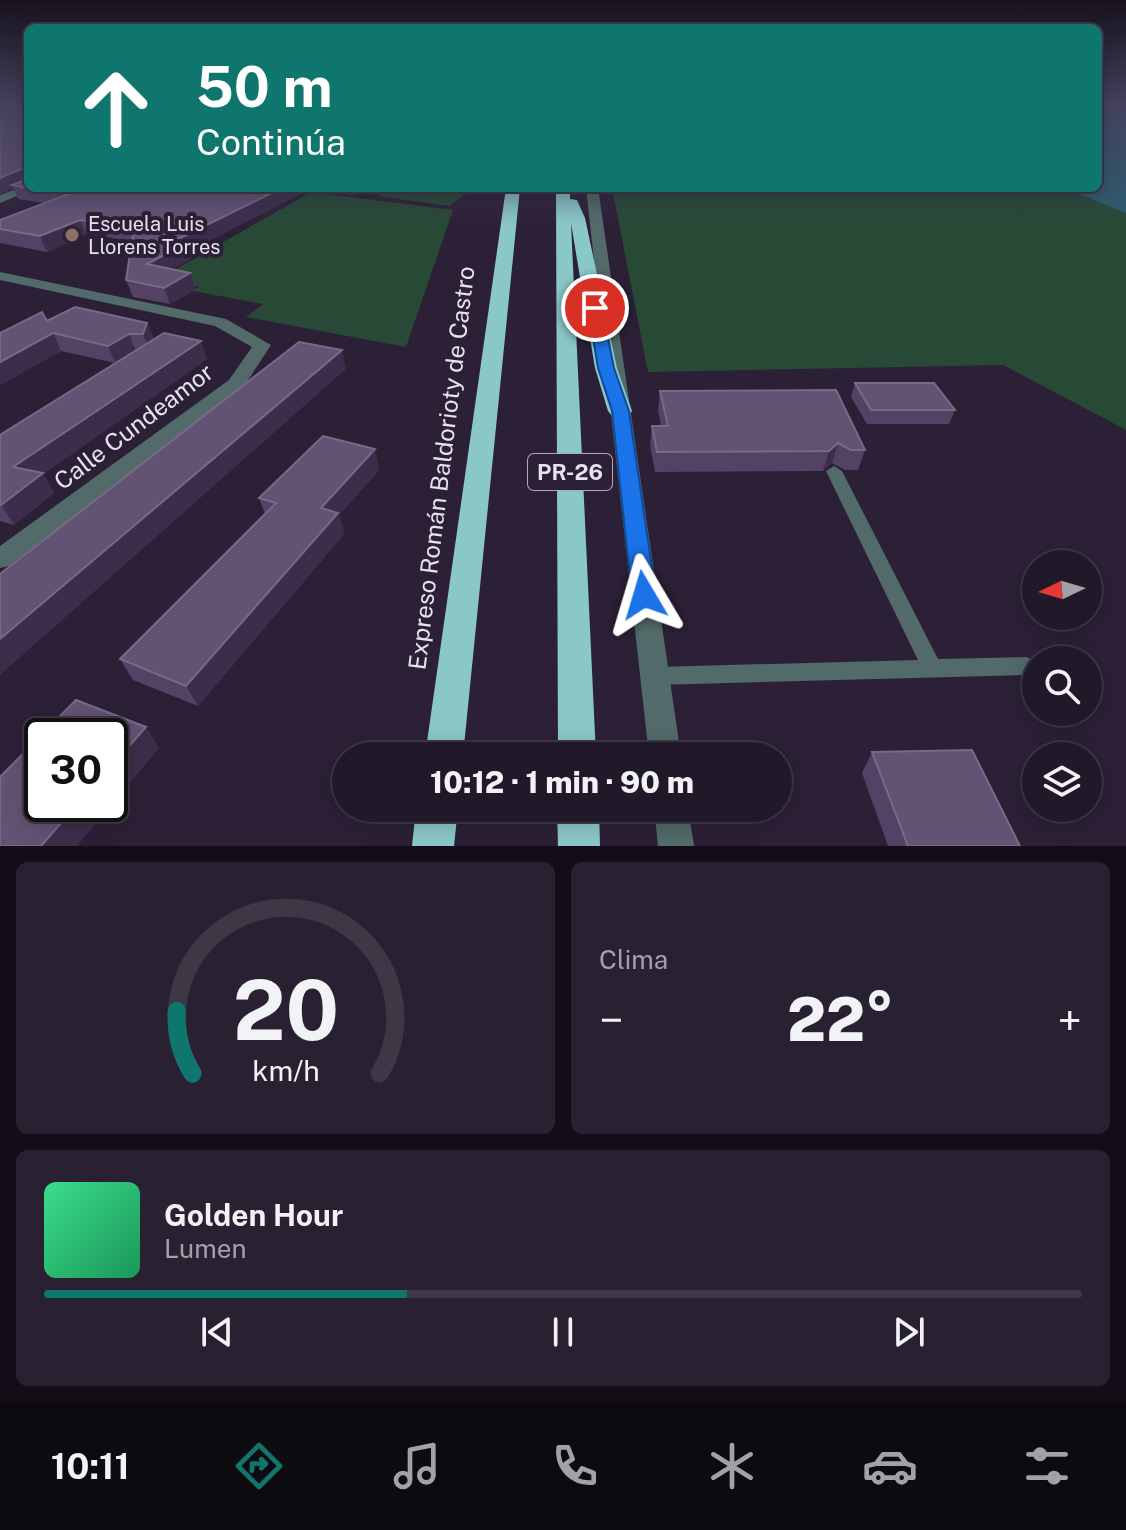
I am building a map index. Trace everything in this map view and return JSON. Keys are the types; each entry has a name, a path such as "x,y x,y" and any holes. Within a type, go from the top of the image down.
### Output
{"highway":[{"name":"Expreso Román Baldorioty de Castro","path":"446,742 513,192"},
{"name":"PR-26","path":"565,192 577,742"},
{"path":"567,192 578,218 606,368 620,411"},
{"path":"433,846 436,822"},
{"path":"578,822 579,846"}],"street":[{"path":"0,199 24,190"},
{"path":"593,192 663,742"},
{"name":"Calle Cundeamor","path":"0,276 220,322 262,345 236,384 0,559"},
{"path":"673,822 676,846"}],"lane":[{"path":"834,471 932,668"},
{"path":"655,676 1022,666"}],"green space":[{"path":"311,192 453,210 406,347 246,317 263,304 193,291 199,287 169,281 169,273"},
{"path":"384,192 468,192 449,206 378,196"},
{"path":"613,192 1070,192 1126,213 1126,430 1003,365 648,372"}],"water":[{"path":"1102,146 1126,146 1126,213 1070,192 1102,192"}],"building":[{"path":"0,146 24,146 24,170 0,178"},
{"path":"24,180 24,187 12,185"},
{"path":"56,192 274,192 174,241 187,243 147,264 190,273 164,288 126,280 134,227 80,220 40,236 0,229 0,220 69,194"},
{"path":"75,307 147,323 143,334 129,334 108,346 53,333 0,362 0,333 42,312 47,321"},
{"path":"164,333 201,341 13,467 43,473 0,505 0,435"},
{"path":"299,342 342,350 0,639 0,574"},
{"path":"855,383 934,383 955,410 871,410"},
{"path":"836,390 865,450 851,450 838,443 829,451 657,452 652,426 668,426 660,391"},
{"path":"323,436 375,449 321,508 338,513 186,686 120,659 276,503 259,498"},
{"path":"76,700 123,718 58,718"},
{"path":"128,720 146,727 128,748"},
{"path":"972,750 1020,846 908,846 872,752"},
{"path":"24,753 24,822 62,822 41,846 0,846 0,777"}],"place":[{"name":"Escuela Luis Llorens Torres","path":"72,235"}],"route":[{"path":"595,308 606,368 620,411 644,595"}]}
